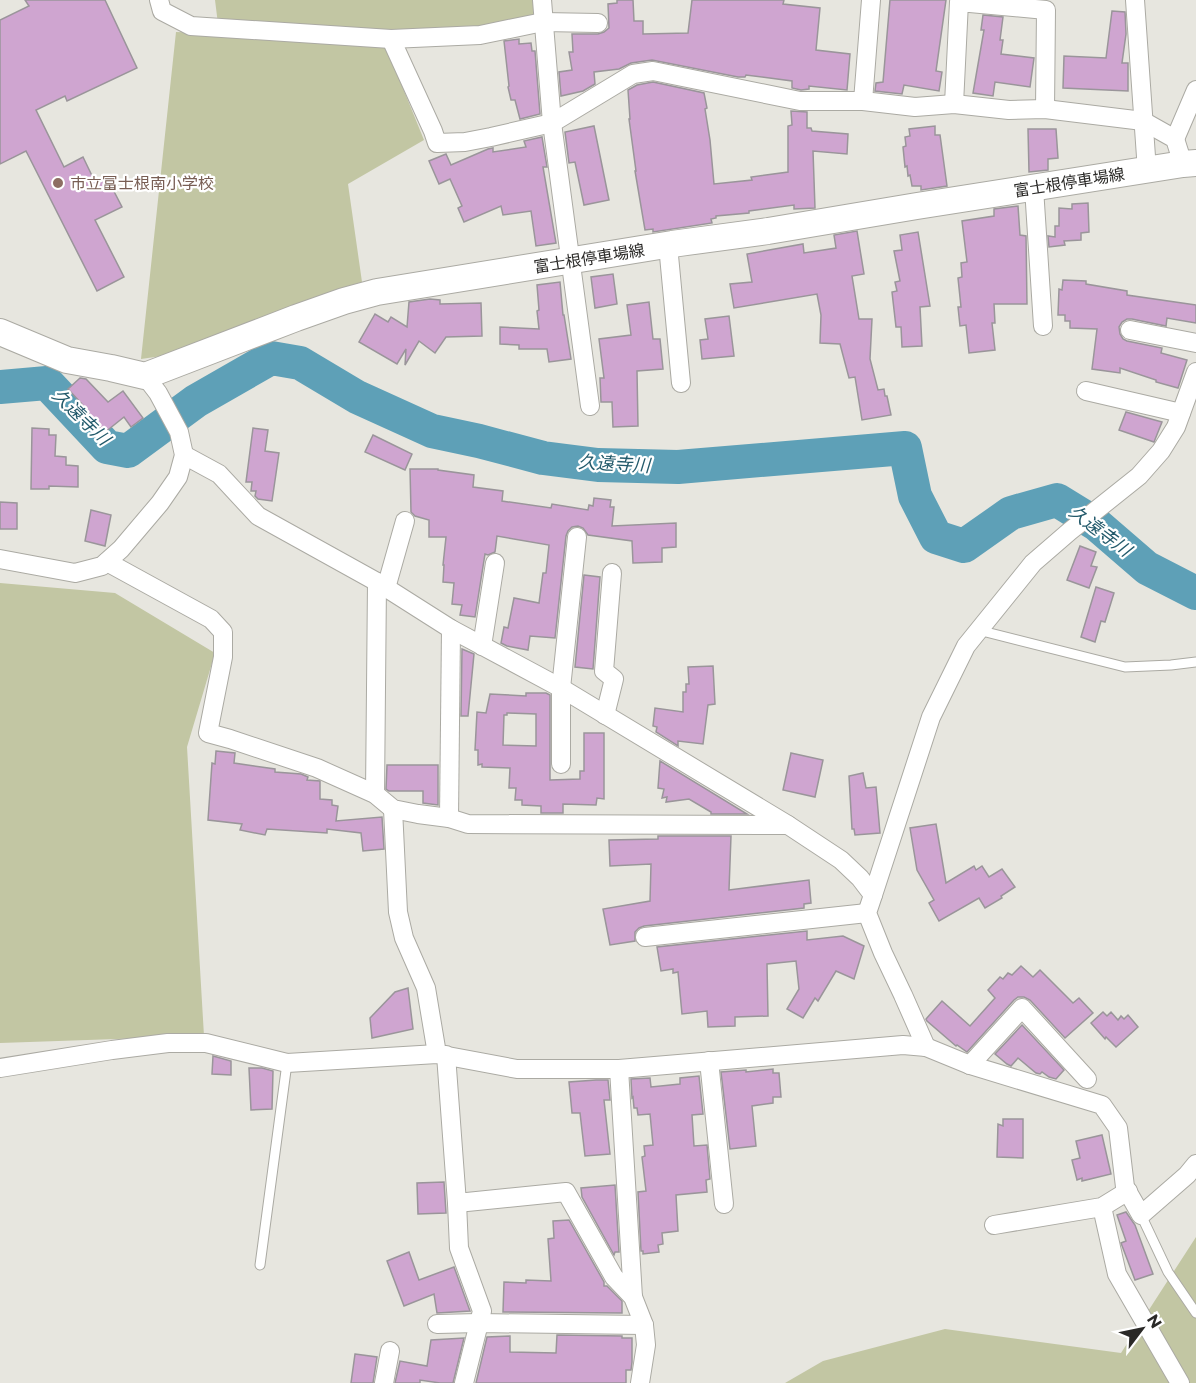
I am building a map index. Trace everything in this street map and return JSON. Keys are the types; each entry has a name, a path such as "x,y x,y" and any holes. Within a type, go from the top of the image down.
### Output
{"main road":[{"name":"富士根停車場線","path":"152,384 296,318 377,292 1189,164"},
{"path":"0,332 67,360 111,368 152,384"}],"street":[{"path":"159,0 162,11 191,26 392,39 480,35 543,22 598,23"},
{"path":"542,0 552,123 590,406"},
{"path":"863,101 871,0"},
{"path":"1135,0 1147,171"},
{"path":"954,104 959,2 1046,10 1046,109"},
{"path":"392,39 433,130 436,143 465,142 552,123 633,74 653,71 800,101 863,101 915,107 954,104 1009,110 1046,109 1143,121 1176,139 1189,164"},
{"path":"1176,139 1196,90"},
{"path":"1034,188 1043,326"},
{"path":"668,245 681,383"},
{"path":"1130,330 1196,343"},
{"path":"926,1047 882,953 867,913 931,717 966,646 1033,563 1139,476 1161,451 1187,407 1196,372"},
{"path":"0,559 75,573 102,566 121,549 160,503 178,477 184,454 179,432 152,384"},
{"path":"1086,391 1187,407"},
{"path":"184,454 219,474 258,516 382,585 451,629 561,688 788,825 841,860 860,878 873,895"},
{"path":"375,794 382,585 405,521"},
{"path":"561,764 561,688 578,537"},
{"path":"107,562 211,619 223,632 223,657 208,733 317,768 375,794 393,809 449,818 468,824 788,825"},
{"path":"482,646 495,563"},
{"path":"605,715 614,679 604,671 612,573"},
{"path":"449,818 451,629"},
{"path":"393,809 398,912 404,938 426,988 442,1054 457,1203 459,1248 482,1311 464,1383"},
{"path":"645,937 867,913"},
{"path":"970,1065 1022,1008 1087,1079"},
{"path":"0,1068 112,1050 177,1043 206,1043 287,1064 442,1054 517,1069 619,1069 903,1045 926,1047 970,1065 1102,1105 1118,1128 1125,1187 1141,1215 1187,1175 1196,1164"},
{"path":"708,1061 724,1204"},
{"path":"619,1069 633,1297 644,1325 646,1346 640,1383"},
{"path":"994,1225 1102,1207 1128,1191"},
{"path":"457,1203 567,1192 614,1277 633,1297"},
{"path":"1102,1207 1118,1274 1180,1383"},
{"path":"437,1324 644,1325"},
{"path":"384,1383 390,1351"}],"lane":[{"path":"978,630 1125,667 1196,662"},
{"path":"260,1265 287,1064"},
{"path":"1141,1215 1168,1272 1196,1313"}],"green space":[{"path":"215,0 539,0 537,27 480,35 218,24"},
{"path":"176,32 383,39 424,140 348,184 362,282 190,352 141,359"},
{"path":"0,583 115,593 215,653 187,747 204,1036 0,1043"},
{"path":"1196,1237 1196,1383 785,1383 823,1361 945,1329 1121,1353"}],"building":[{"path":"25,0 105,0 137,68 67,101 65,96 36,110 64,167 83,157 96,184 107,178 122,207 95,220 124,277 97,291 26,151 0,164 0,20 29,6"},
{"path":"617,0 633,0 634,21 643,21 643,34 688,33 692,0 784,0 783,4 820,8 816,50 850,54 847,90 809,86 809,89 801,90 792,88 792,81 746,75 738,77 652,60 631,63 619,69 594,72 595,84 583,91 561,96 559,72 572,70 569,52 573,52 572,34 604,32 609,28 608,4 617,3"},
{"path":"890,0 946,0 936,71 942,72 939,91 904,85 902,94 875,91 876,83 883,82"},
{"path":"1112,11 1125,12 1126,34 1122,63 1128,63 1128,91 1063,88 1064,56 1106,58"},
{"path":"983,15 1003,17 1001,54 1034,58 1030,87 995,82 993,96 973,93 984,30 981,30"},
{"path":"519,39 519,44 531,43 532,51 535,51 540,114 520,119 515,100 511,100 508,87 504,41"},
{"path":"653,82 704,93 714,184 752,180 751,177 788,172 788,126 792,125 791,111 807,112 807,128 811,128 812,131 848,134 847,154 813,151 815,208 794,209 794,205 716,216 711,219 712,223 653,232 653,229 645,230 635,171 628,90 637,85"},
{"path":"594,126 609,200 584,205 575,162 569,163 565,132"},
{"path":"935,126 935,135 940,135 947,186 921,190 921,186 912,186 907,166 905,167 903,147 906,146 905,137 910,136 909,129"},
{"path":"1028,129 1056,129 1058,158 1048,159 1048,170 1029,172"},
{"path":"542,137 547,167 543,167 556,243 536,246 531,211 503,215 501,206 464,222 458,208 462,206 450,179 439,184 429,161 446,154 451,165 488,149 493,148 493,152 526,147 524,141"},
{"path":"1088,203 1089,232 1081,233 1081,240 1064,241 1065,245 1049,247 1048,236 1055,237 1055,226 1059,226 1059,208 1072,209 1072,204"},
{"path":"1018,206 1020,235 1026,236 1027,304 994,304 995,323 992,323 995,350 969,353 966,325 960,326 958,307 961,307 958,278 962,277 961,263 967,262 962,221 994,216 994,209"},
{"path":"857,231 864,274 852,276 859,319 872,319 870,359 878,390 884,389 891,415 862,420 855,377 849,378 840,344 820,343 821,315 817,294 734,308 730,284 752,282 747,254 803,244 804,253 836,248 834,235"},
{"path":"918,232 930,306 920,307 922,346 902,347 901,327 896,327 892,292 897,291 895,282 900,281 894,251 902,250 900,235"},
{"path":"613,274 617,304 595,308 591,277"},
{"path":"1063,280 1086,281 1086,284 1127,291 1127,295 1196,305 1196,323 1167,318 1166,326 1127,319 1119,327 1120,334 1127,341 1162,348 1161,353 1187,360 1178,388 1120,368 1120,373 1092,369 1097,329 1070,328 1070,321 1065,321 1065,315 1058,315 1059,289 1062,290"},
{"path":"560,282 571,359 549,362 547,349 519,349 519,345 500,344 500,327 539,329 537,285"},
{"path":"440,300 440,304 481,303 482,336 446,337 435,353 419,341 405,365 406,349 397,364 359,342 375,314 388,322 391,317 407,327 409,302"},
{"path":"649,302 653,339 660,339 663,369 637,371 638,426 613,427 612,402 601,402 600,378 604,378 599,339 631,335 627,305"},
{"path":"729,316 734,356 702,359 700,340 708,339 705,319"},
{"path":"80,378 86,379 108,402 123,391 143,418 131,427 124,417 104,433 68,389"},
{"path":"1126,412 1162,422 1154,442 1119,430"},
{"path":"32,428 49,429 49,435 56,435 55,456 66,457 66,465 78,466 78,487 49,486 49,489 31,489"},
{"path":"253,428 268,430 265,451 279,453 272,501 258,499 255,496 256,491 251,491 252,482 246,482"},
{"path":"373,435 412,454 405,470 365,452"},
{"path":"410,469 438,469 474,475 473,487 503,491 502,501 551,508 552,504 588,510 589,505 593,506 594,498 611,500 610,507 614,507 612,526 676,523 676,547 662,548 662,562 633,563 632,541 588,535 583,528 572,527 566,536 555,638 530,636 528,650 507,646 501,643 504,627 508,628 514,598 539,603 543,573 546,573 549,545 497,536 495,552 485,554 475,617 460,615 462,605 452,604 454,583 443,582 446,537 429,537 429,520 415,516 411,512"},
{"path":"0,502 17,503 17,529 0,529"},
{"path":"91,510 111,515 105,546 85,541"},
{"path":"1080,546 1096,552 1091,566 1097,567 1089,588 1067,580"},
{"path":"584,575 600,577 593,669 575,667"},
{"path":"1096,587 1114,593 1105,622 1101,621 1095,642 1081,637"},
{"path":"462,649 474,654 468,716 461,716"},
{"path":"713,666 715,704 708,705 703,744 678,741 678,746 656,732 657,727 653,726 655,708 683,712 683,692 686,692 686,684 689,684 688,667"},
{"path":"526,693 550,695 550,780 580,779 580,771 584,771 584,733 604,733 604,799 597,798 596,805 563,804 563,813 541,813 541,806 522,805 522,800 515,800 516,788 509,788 510,768 478,765 478,750 475,750 477,712 486,713 490,694 526,696","holes":["507,713 536,714 536,746 503,745 504,715"]},
{"path":"216,751 235,753 234,763 275,769 275,772 301,774 308,777 307,780 320,781 320,799 332,800 332,805 338,806 336,821 382,817 384,849 363,851 361,833 327,829 327,833 267,829 265,835 240,830 242,824 208,820 212,763 215,764"},
{"path":"791,753 823,760 815,797 783,790"},
{"path":"660,761 747,814 711,814 689,799 666,802 667,797 662,798 664,789 658,788"},
{"path":"387,765 438,765 438,805 423,803 423,791 389,791 386,789"},
{"path":"863,773 866,788 876,787 880,833 855,835 852,829 849,776"},
{"path":"936,824 946,883 974,866 976,870 982,866 989,877 1002,869 1015,887 985,908 979,898 939,921 929,903 934,900 917,870 910,828"},
{"path":"658,836 731,836 729,890 809,880 811,903 804,904 804,908 644,926 635,932 635,941 610,945 603,909 650,901 651,864 610,866 609,840 658,839"},
{"path":"807,931 807,940 843,936 864,946 854,979 836,971 818,1001 815,998 803,1018 787,1009 799,989 796,961 767,964 768,1016 735,1017 735,1026 708,1027 707,1011 682,1014 678,972 673,973 673,969 661,971 657,947"},
{"path":"1021,966 1033,977 1040,970 1073,1003 1079,998 1093,1013 1065,1038 1030,1000 1018,997 967,1052 956,1046 927,1021 926,1019 942,1001 970,1026 995,998 988,990 1000,977 1003,979 1008,973 1012,975"},
{"path":"408,988 413,1029 372,1038 370,1018 395,992"},
{"path":"1103,1012 1107,1016 1111,1012 1118,1020 1121,1016 1124,1019 1128,1015 1138,1027 1116,1047 1106,1037 1105,1039 1091,1023"},
{"path":"1022,1025 1064,1070 1056,1079 1042,1072 1036,1073 1018,1058 1011,1066 995,1054"},
{"path":"213,1056 231,1061 231,1075 212,1074"},
{"path":"249,1068 273,1071 272,1109 251,1110"},
{"path":"773,1069 773,1073 779,1073 781,1097 773,1097 773,1103 752,1106 756,1146 730,1149 721,1072"},
{"path":"699,1076 703,1114 692,1115 694,1146 707,1145 710,1179 706,1180 707,1192 676,1195 678,1231 662,1233 663,1244 658,1245 659,1252 643,1254 638,1192 646,1191 642,1157 645,1156 644,1146 653,1145 650,1114 638,1115 637,1108 634,1108 631,1079 650,1078 651,1087 680,1084 680,1078"},
{"path":"608,1080 610,1100 604,1100 610,1154 585,1156 580,1113 572,1113 569,1082"},
{"path":"1003,1119 1023,1119 1023,1158 997,1157 998,1124 1003,1126"},
{"path":"1102,1135 1111,1174 1082,1181 1082,1178 1077,1180 1072,1160 1080,1158 1076,1141"},
{"path":"444,1182 446,1213 418,1214 417,1183"},
{"path":"615,1185 619,1252 615,1252 614,1255 582,1197 581,1188"},
{"path":"1126,1212 1135,1225 1153,1274 1135,1280 1121,1243 1126,1241 1117,1215"},
{"path":"569,1220 604,1282 604,1286 607,1286 622,1301 622,1313 503,1312 504,1282 551,1281 548,1239 554,1238 553,1221"},
{"path":"409,1252 419,1280 454,1267 470,1311 437,1313 434,1294 404,1306 387,1261"},
{"path":"557,1335 632,1338 631,1370 626,1370 626,1383 476,1383 487,1337 510,1336 510,1352 556,1353"},
{"path":"464,1338 453,1383 420,1380 420,1383 395,1383 400,1361 427,1366 431,1340"},
{"path":"355,1354 377,1357 373,1383 351,1383"}],"waterway":[{"name":"久遠寺川","path":"0,387 47,383 107,447 128,451 196,401 271,358 300,363 357,397 432,431 543,458 598,465 678,467 905,448 915,496 936,537 964,546 1011,513 1057,500 1096,524 1147,568 1196,593"}],"place":[{"name":"市立富士根南小学校","path":"58,183"}]}
